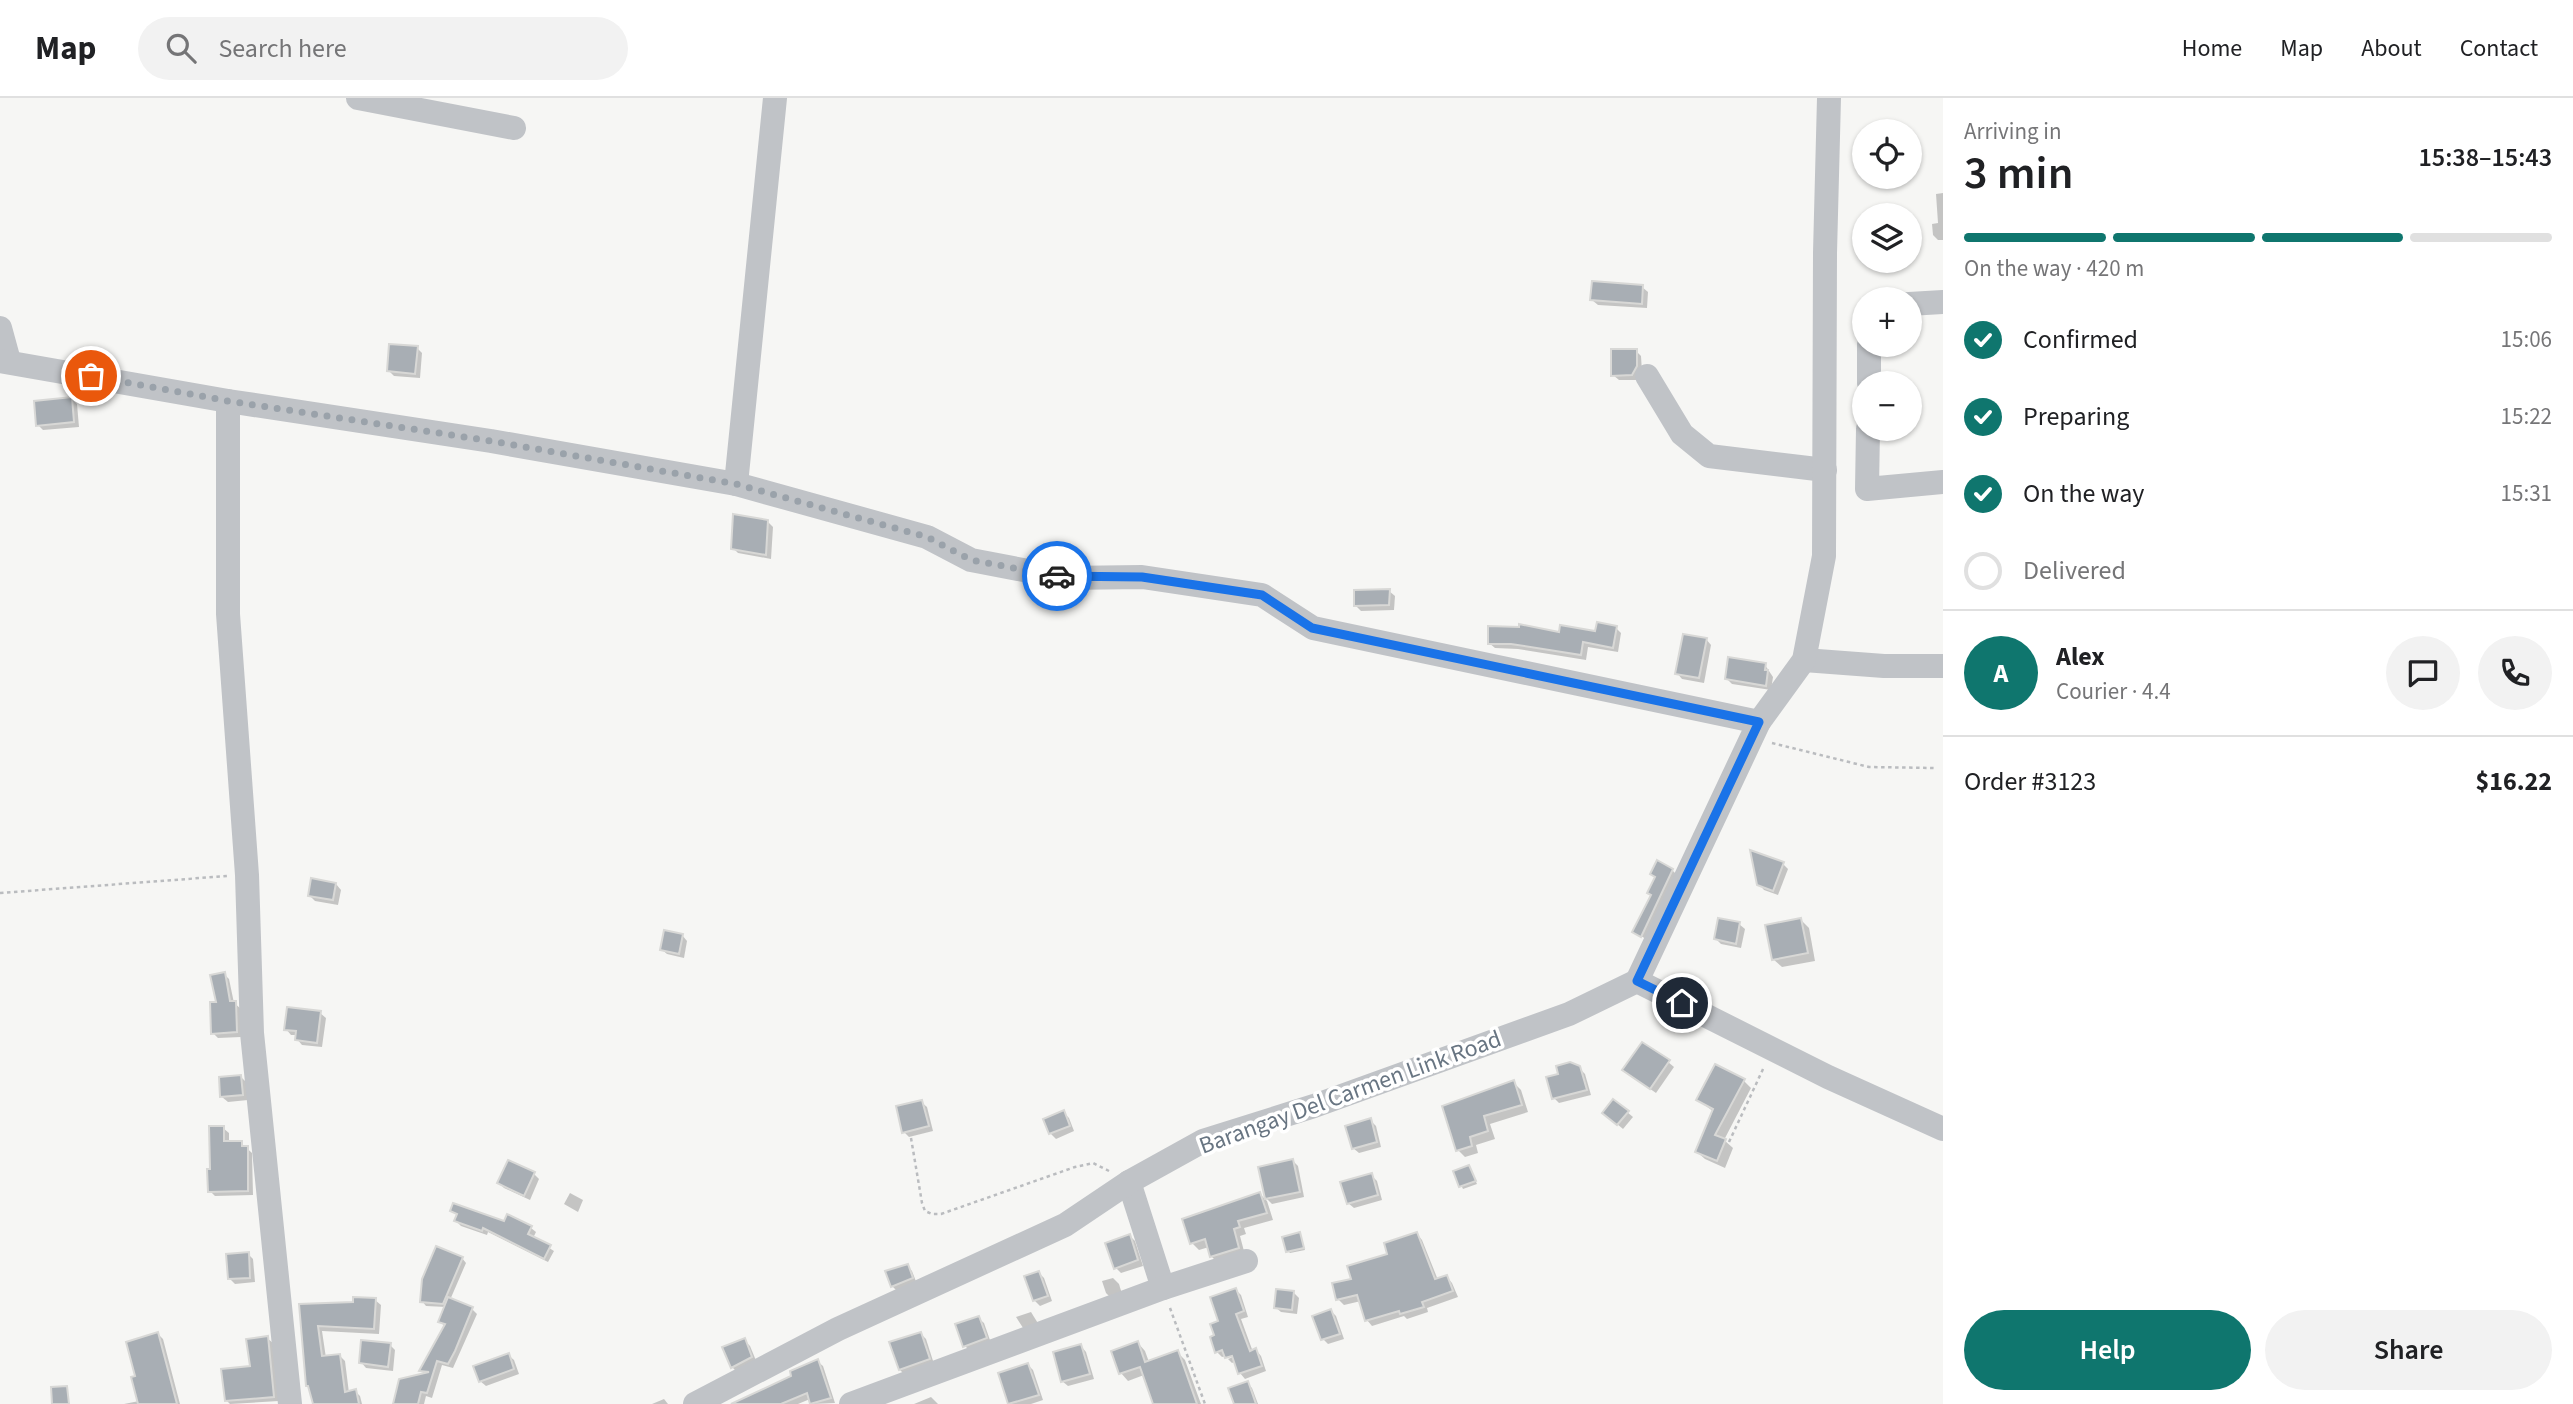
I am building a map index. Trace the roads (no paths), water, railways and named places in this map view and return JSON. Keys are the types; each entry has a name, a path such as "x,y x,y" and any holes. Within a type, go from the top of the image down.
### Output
{"street":[{"path":"358,98 514,128"},
{"path":"736,484 775,98"},
{"path":"1829,98 1824,556 1804,660 1755,730 1637,981 1828,1077 1943,1129"},
{"path":"1922,303 1943,302"},
{"path":"0,328 5,361 228,401 491,441 736,484 927,537 971,560 1065,578 1142,577 1262,595 1312,628 1755,730"},
{"path":"1647,376 1682,434 1709,456 1825,470"},
{"path":"228,401 228,614 247,875 252,1033 290,1404"},
{"path":"1868,441 1867,489 1943,482"},
{"path":"1804,660 1884,666 1943,666"},
{"name":"Barangay Del Carmen Link Road","path":"695,1404 838,1329 1065,1225 1129,1182 1203,1141 1314,1105 1569,1014 1637,981"},
{"path":"1129,1182 1163,1288"},
{"path":"850,1404 1163,1288 1246,1261"}]}
